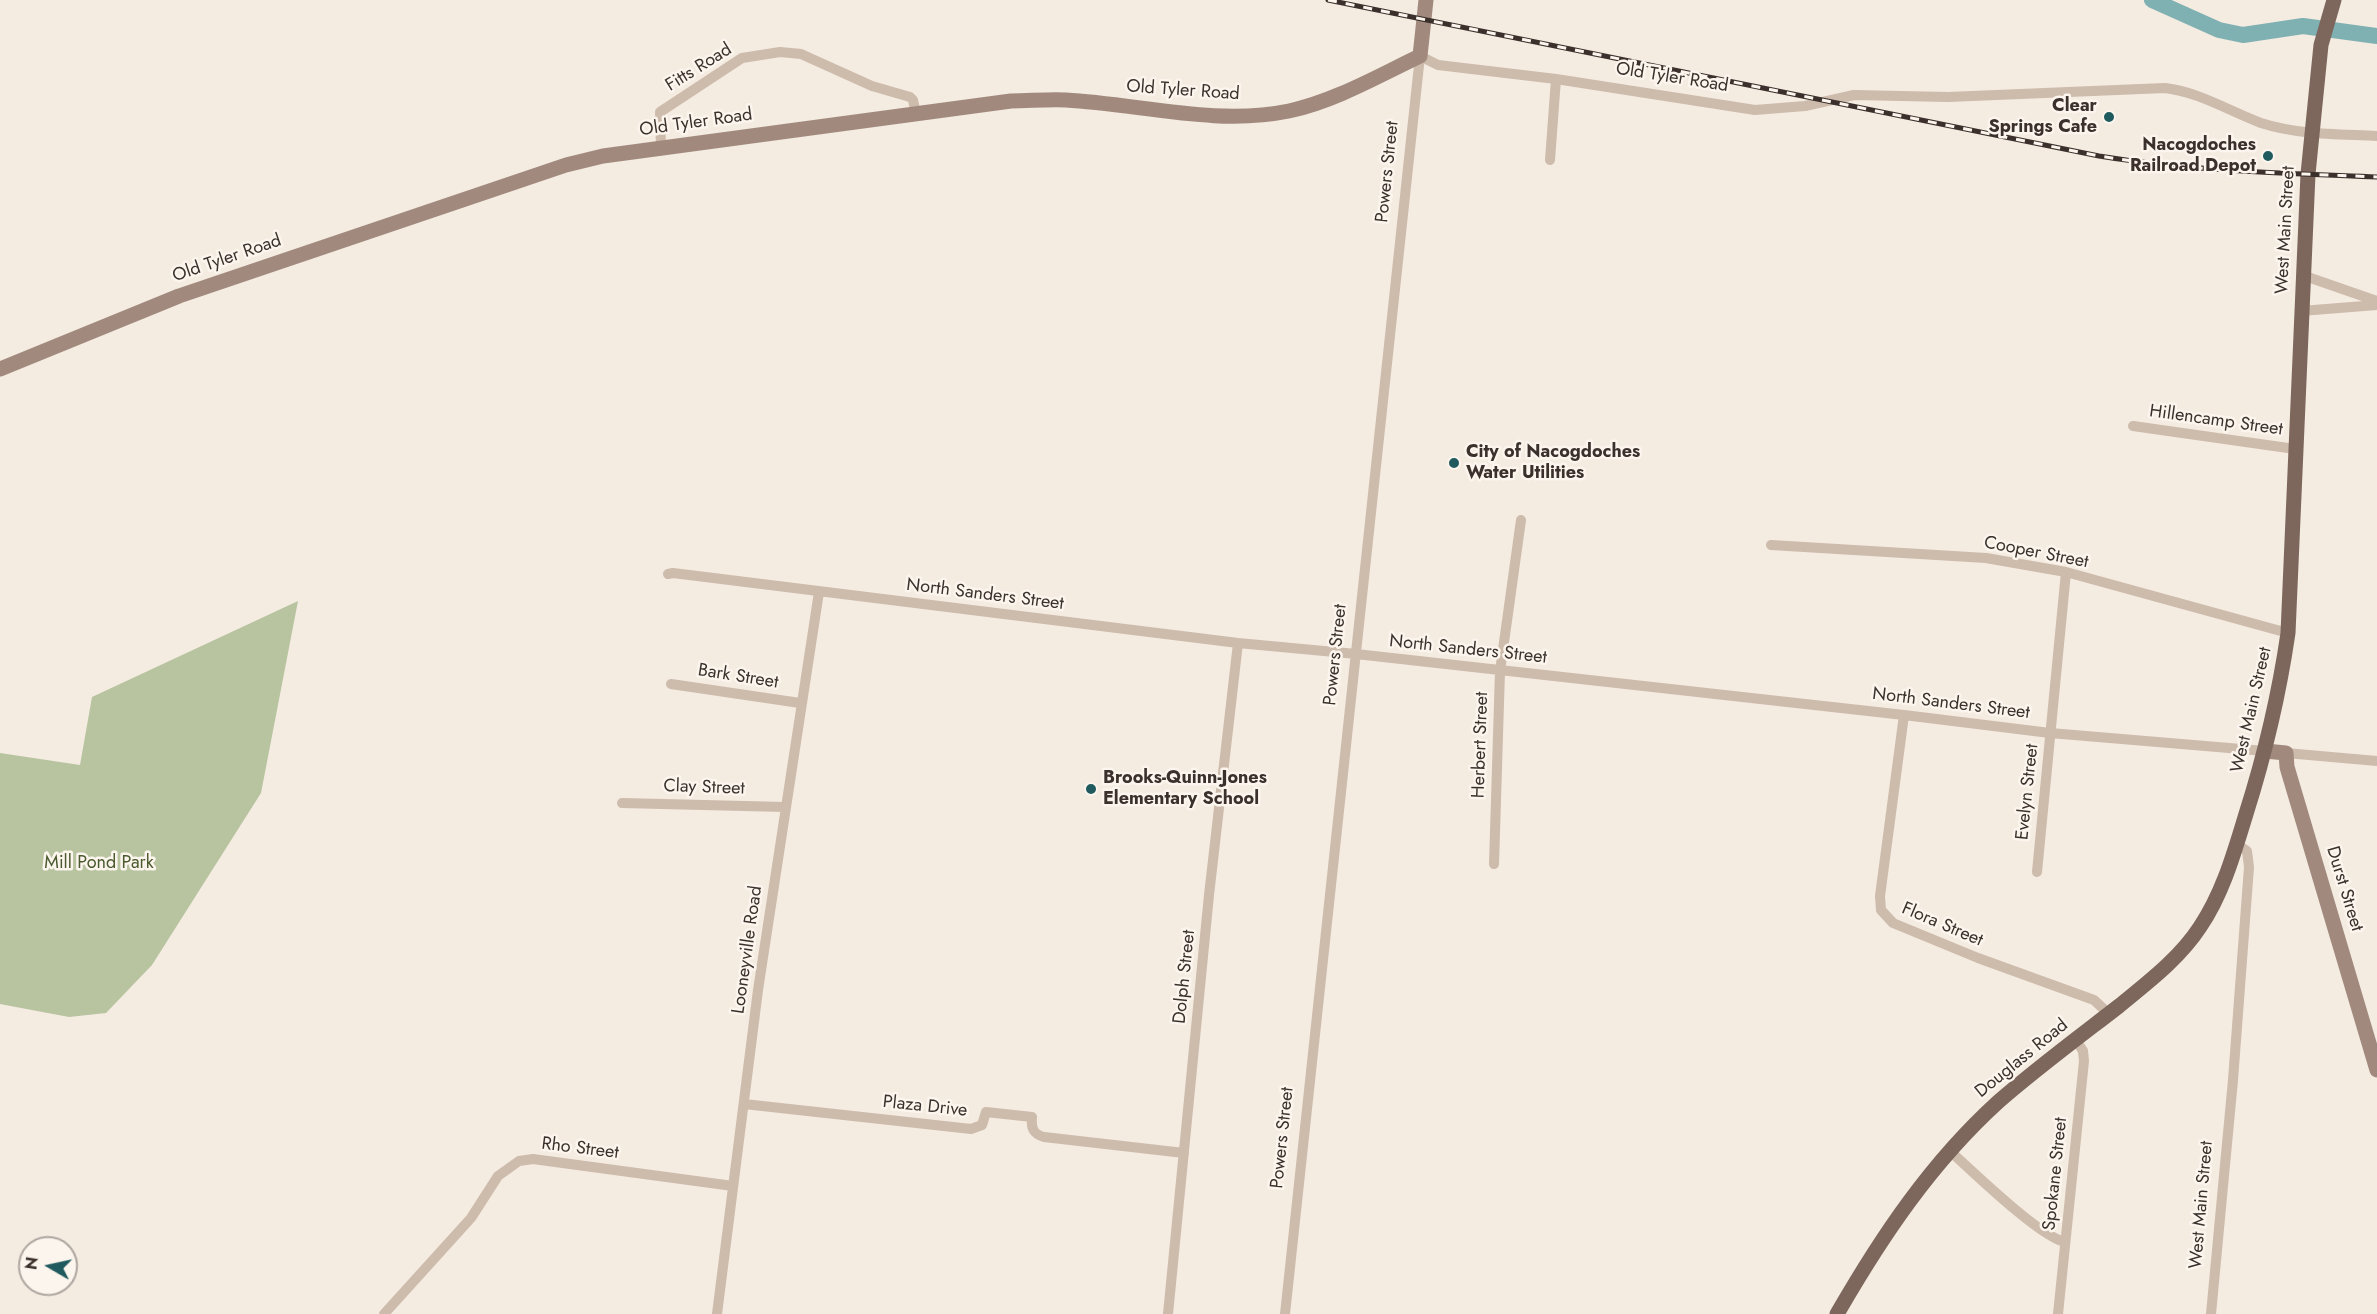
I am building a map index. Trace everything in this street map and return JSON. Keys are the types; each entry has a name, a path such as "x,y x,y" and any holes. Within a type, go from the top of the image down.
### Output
{"main road":[{"name":"West Main Street","path":"2237,844 2265,751 2279,692 2288,633 2302,275 2312,132 2321,45 2333,1"},
{"name":"Douglass Road","path":"1837,1314 1890,1227 1909,1200 1950,1151 2000,1101 2160,973 2199,929 2214,903 2237,844"}],"street":[{"name":"Powers Street","path":"1285,1314 1323,939 1426,0"},
{"name":"Fitts Road","path":"661,147 660,112 742,58 767,53 801,54 872,86 910,97 913,100 916,114"},
{"name":"Old Tyler Road","path":"0,369 179,296 544,173 603,156 1011,101 1065,100 1224,116 1265,115 1315,103 1349,90 1420,56 1438,65 1556,79 1742,109 1769,110 1805,106 1854,95 1948,97 2163,87 2185,91 2260,122 2312,132 2377,136"},
{"path":"1550,160 1556,79"},
{"path":"2302,275 2377,303"},
{"path":"2301,311 2377,303"},
{"name":"Hillencamp Street","path":"2133,426 2295,449"},
{"name":"Herbert Street","path":"1494,864 1500,671 1521,520"},
{"name":"Cooper Street","path":"1771,545 1986,558 2066,572 2288,633"},
{"name":"Evelyn Street","path":"2037,872 2066,572"},
{"name":"North Sanders Street","path":"668,574 1238,643 1356,654 2050,733 2265,751"},
{"name":"Looneyville Road","path":"717,1314 785,807 819,592"},
{"name":"Dolph Street","path":"1168,1314 1209,895 1238,643"},
{"name":"Bark Street","path":"671,684 800,703"},
{"name":"Flora Street","path":"1904,715 1880,896 1882,913 1893,923 1978,958 2094,999 2109,1014"},
{"path":"2265,751 2377,761"},
{"name":"Durst Street","path":"2286,753 2287,767 2377,1070"},
{"name":"Clay Street","path":"622,803 785,807"},
{"name":"West Main Street","path":"2211,1314 2233,1080 2249,867 2247,851 2237,844"},
{"name":"Spokane Street","path":"2058,1314 2084,1061 2083,1050 2076,1040"},
{"name":"Plaza Drive","path":"744,1104 971,1129 982,1125 986,1112 1032,1117 1032,1127 1040,1136 1184,1153"},
{"path":"1950,1151 1996,1193 2053,1239 2065,1242"},
{"name":"Rho Street","path":"384,1314 471,1218 493,1181 519,1161 533,1159 733,1186"}],"green space":[{"name":"Mill Pond Park","path":"298,601 261,793 152,965 106,1013 69,1017 0,1004 0,753 80,765 92,697"}],"waterway":[{"path":"2152,0 2219,30 2243,35 2303,26 2377,36"}],"railway":[{"path":"1328,0 2099,156 2203,168 2377,177"}],"place":[{"name":"Clear Springs Cafe","path":"2109,117"},
{"name":"Nacogdoches Railroad Depot","path":"2268,156"},
{"name":"City of Nacogdoches Water Utilities","path":"1454,463"},
{"name":"Brooks-Quinn-Jones Elementary School","path":"1091,789"}]}
